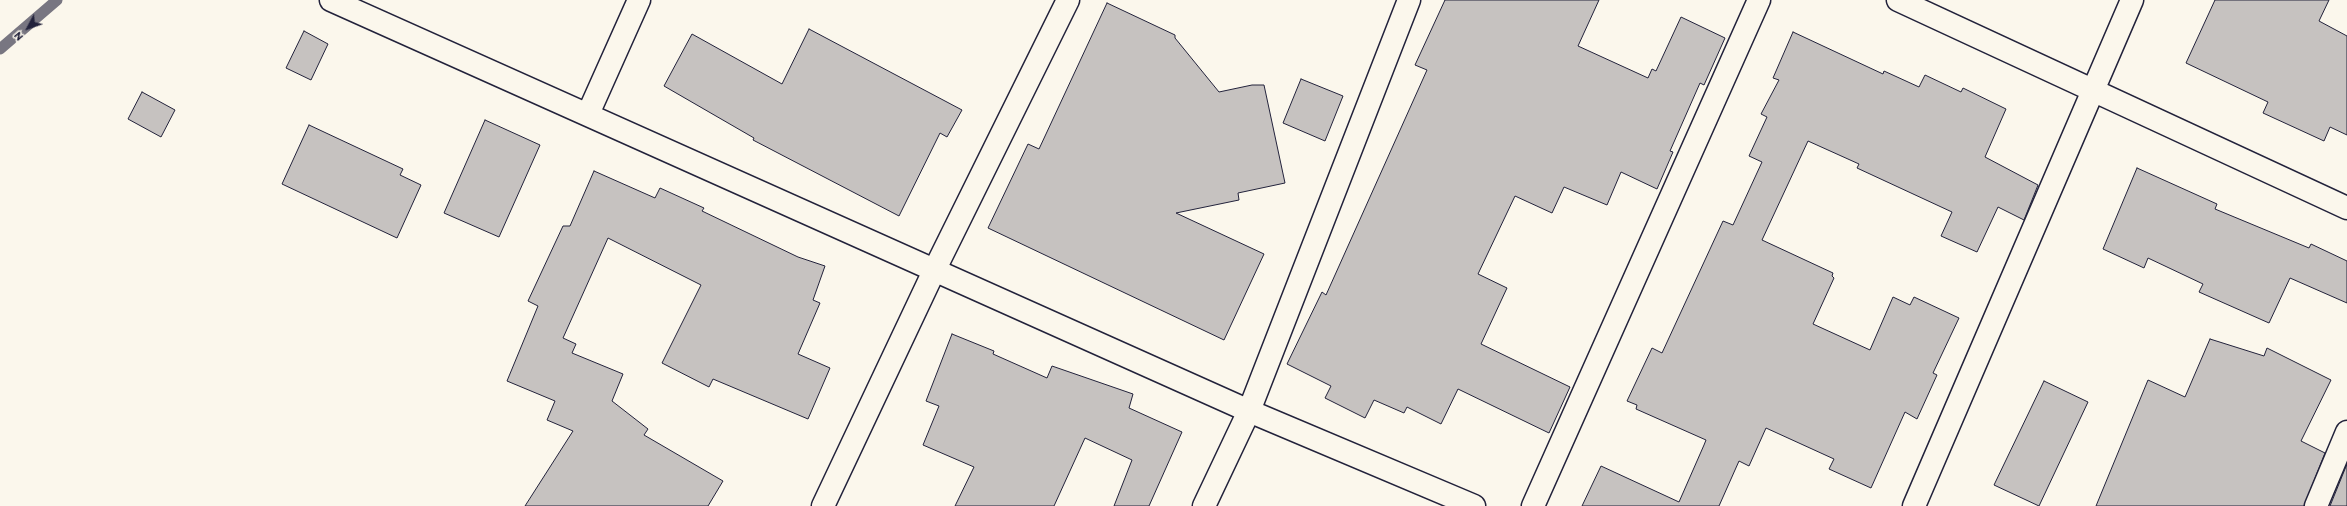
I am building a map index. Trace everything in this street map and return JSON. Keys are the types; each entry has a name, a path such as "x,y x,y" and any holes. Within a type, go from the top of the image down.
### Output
{"street":[{"path":"331,0 1249,411 1474,506"},
{"path":"588,114 639,0"},
{"path":"823,506 934,271 1068,0"},
{"path":"1204,506 1249,411 1409,0"},
{"path":"1533,506 1759,0"},
{"path":"1898,0 2347,208"},
{"path":"1914,506 2132,0"},
{"path":"2316,506 2347,432"}],"building":[{"path":"1445,0 1599,0 1578,46 1648,78 1652,69 1656,71 1681,17 1725,38 1704,85 1700,83 1670,151 1673,152 1657,189 1621,172 1607,205 1564,187 1552,213 1515,196 1478,274 1507,288 1481,344 1570,387 1549,433 1458,389 1441,424 1407,407 1404,413 1374,400 1365,418 1325,398 1331,386 1287,364 1322,292 1326,295 1427,70 1415,65"},
{"path":"2215,0 2329,0 2319,21 2347,36 2347,135 2330,127 2324,141 2263,113 2268,102 2186,63"},
{"path":"1107,3 1175,35 1175,38 1219,92 1252,85 1264,85 1285,183 1238,193 1239,200 1176,213 1264,254 1224,340 988,228 1028,144 1039,149"},
{"path":"809,29 962,110 947,137 940,133 899,216 753,140 754,138 664,86 692,34 782,84"},
{"path":"304,31 328,44 311,80 286,68"},
{"path":"1793,32 1883,74 1884,71 1919,87 1925,75 1961,92 1963,88 2006,109 1985,157 2038,185 2024,220 1998,207 1977,252 1941,236 1952,212 1857,168 1859,164 1808,141 1762,240 1833,273 1832,276 1834,278 1813,324 1870,350 1893,297 1910,305 1914,297 1959,318 1933,373 1937,375 1917,419 1905,412 1871,488 1829,469 1834,459 1766,428 1749,466 1739,461 1719,506 1582,506 1601,466 1679,502 1706,440 1636,409 1637,405 1627,401 1652,348 1662,353 1723,221 1733,225 1762,162 1749,156 1767,117 1761,114 1779,80 1773,78"},
{"path":"1301,79 1343,96 1325,141 1283,123"},
{"path":"142,92 175,110 161,137 128,119"},
{"path":"485,120 540,145 499,237 444,213"},
{"path":"309,125 403,169 400,175 421,185 397,238 282,184"},
{"path":"2137,168 2217,204 2215,209 2309,248 2311,244 2347,261 2347,303 2290,278 2269,323 2199,292 2203,284 2148,258 2144,268 2103,249"},
{"path":"594,171 655,198 660,188 704,208 702,211 798,257 825,266 813,300 820,303 798,354 830,368 808,419 713,379 709,387 662,363 701,285 608,238 563,338 576,344 572,353 623,374 612,401 648,429 644,435 723,481 708,506 525,506 573,431 547,420 555,401 507,381 538,306 528,301 563,226 570,226"},
{"path":"952,334 994,351 993,354 1047,378 1052,366 1133,394 1129,408 1182,432 1149,506 1114,506 1132,460 1085,438 1054,506 955,506 974,467 923,445 939,406 926,401"},
{"path":"2210,339 2264,356 2267,348 2331,380 2301,441 2325,453 2304,506 2096,506 2148,380 2185,397"},
{"path":"2044,381 2088,402 2039,506 1994,485"},
{"path":"2347,464 2347,506 2330,506"}],"waterway":[{"path":"0,49 57,0"}]}
